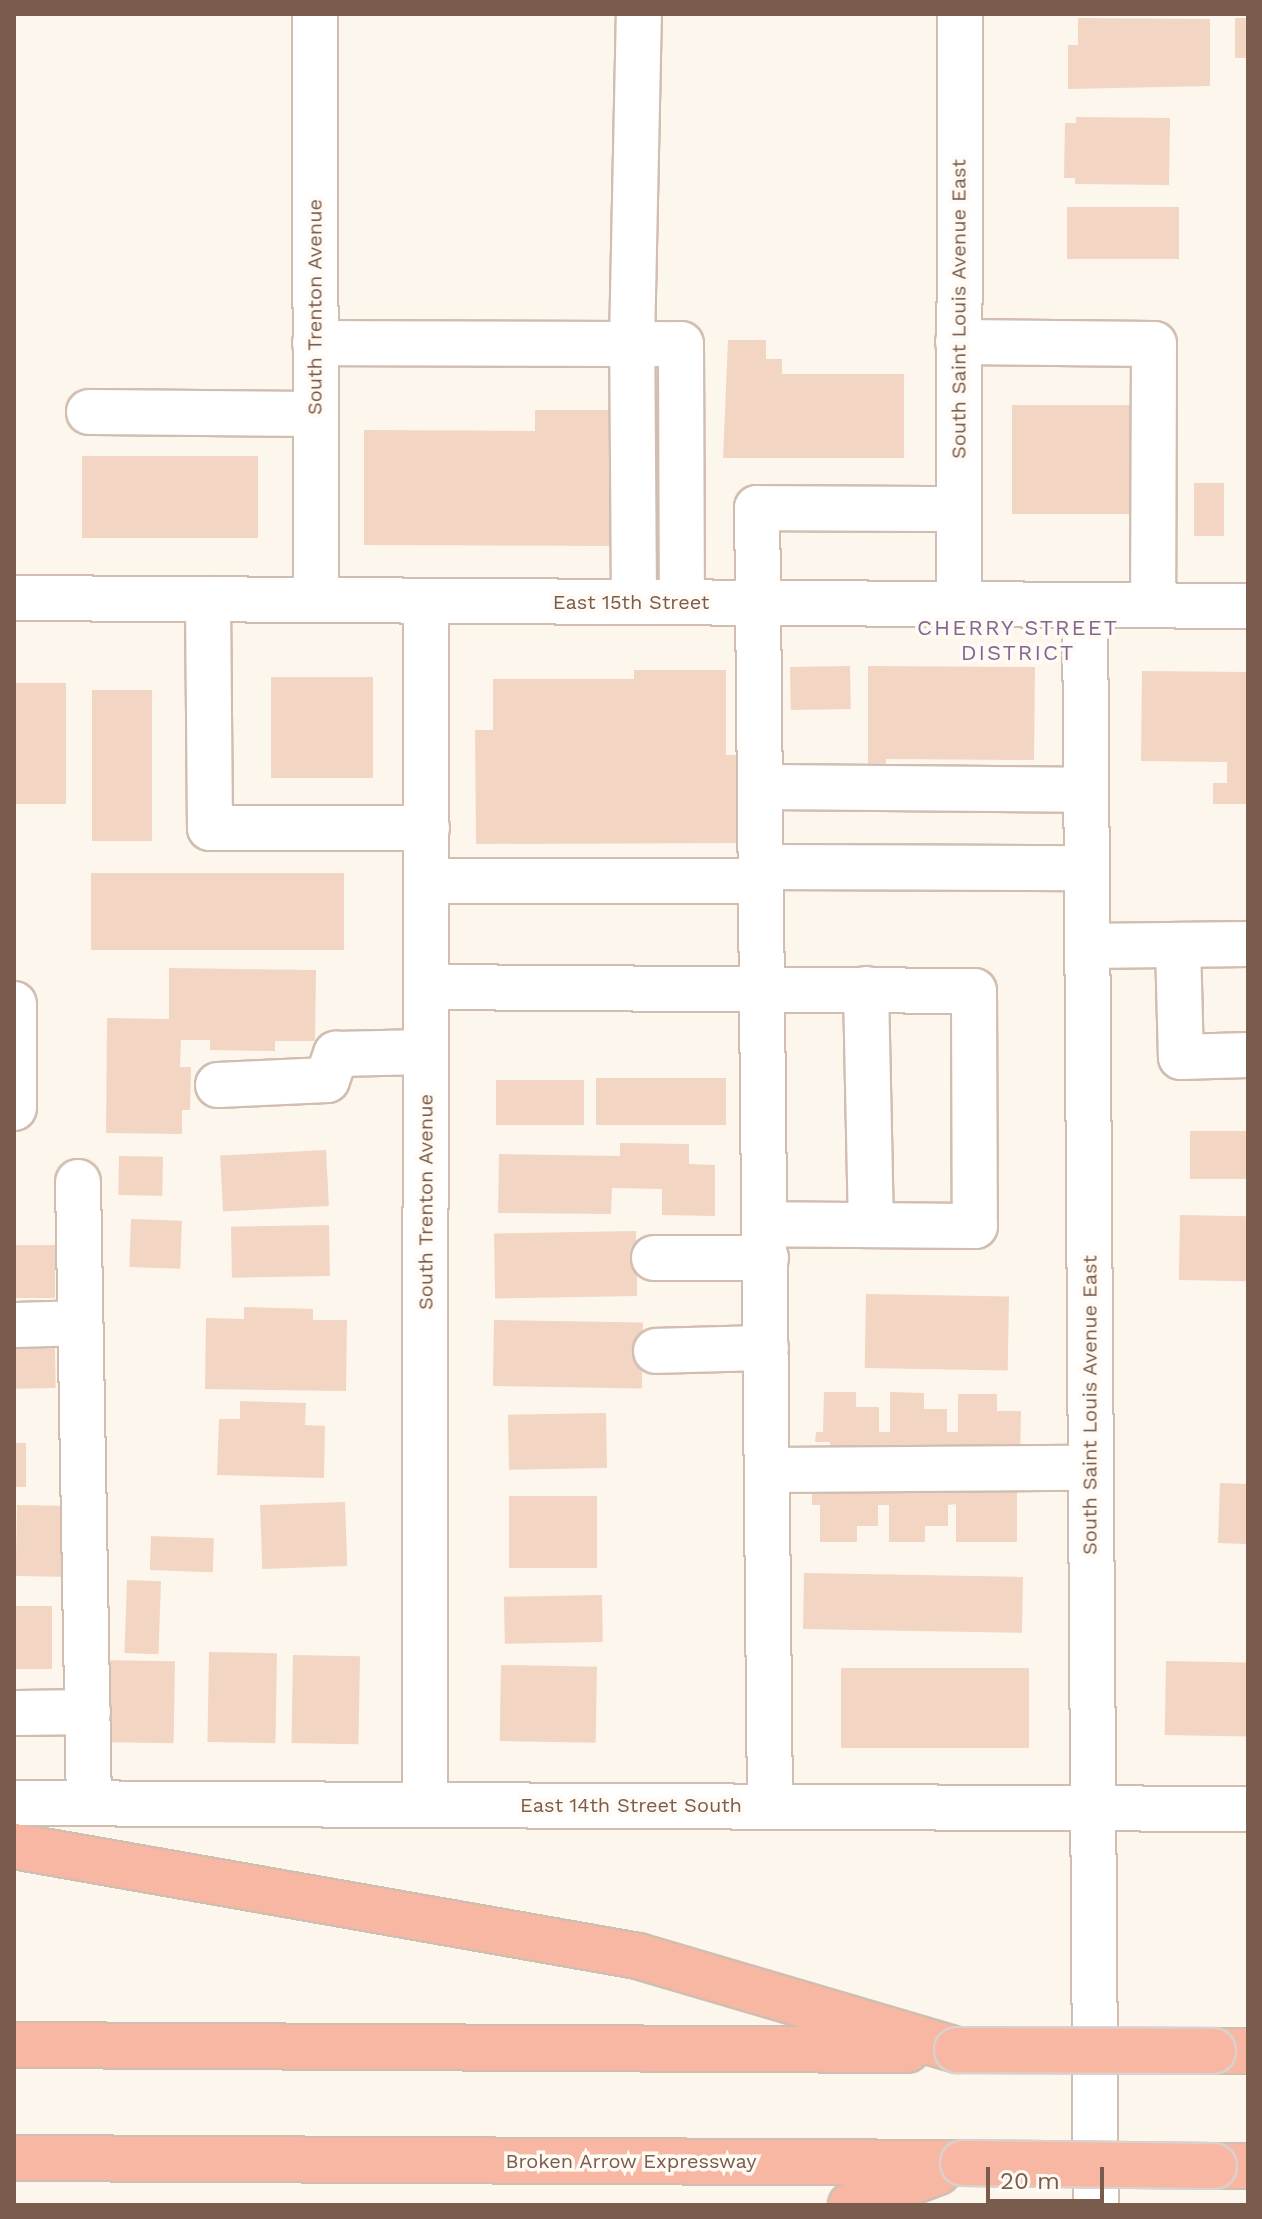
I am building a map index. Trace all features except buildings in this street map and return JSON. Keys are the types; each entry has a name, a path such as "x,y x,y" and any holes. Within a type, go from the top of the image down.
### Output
{"highway":[{"path":"14,1846 638,1956 957,2050"},
{"path":"14,2045 1230,2051"},
{"name":"Broken Arrow Expressway","path":"14,2158 1231,2166"},
{"path":"851,2205 963,2163"}],"street":[{"name":"South Trenton Avenue","path":"315,14 316,600"},
{"path":"634,602 632,343 639,14"},
{"name":"South Saint Louis Avenue East","path":"959,603 960,14"},
{"path":"958,342 1154,344 1153,605"},
{"path":"315,343 681,344 682,602"},
{"path":"89,412 316,414"},
{"path":"770,1805 757,508 958,509"},
{"name":"East 15th Street","path":"14,598 1248,606"},
{"path":"208,599 210,828 427,828"},
{"name":"South Trenton Avenue","path":"425,1804 426,601"},
{"name":"South Saint Louis Avenue East","path":"1085,605 1096,2205"},
{"path":"761,787 1086,790"},
{"path":"427,881 1087,868"},
{"path":"1087,946 1248,944"},
{"path":"1178,945 1181,1057 1248,1055"},
{"path":"427,987 763,986 974,991 975,1226 871,1225 654,1258"},
{"path":"866,989 871,1225"},
{"path":"14,1004 14,1108"},
{"path":"218,1085 327,1080 336,1054 426,1052"},
{"path":"78,1182 89,1803"},
{"path":"14,1325 80,1323"},
{"path":"656,1351 766,1348"},
{"path":"767,1470 1090,1468"},
{"path":"14,1713 88,1712"},
{"name":"East 14th Street South","path":"14,1803 1248,1809"}],"district":[{"name":"CHERRY STREET DISTRICT","path":"1018,640"}]}
